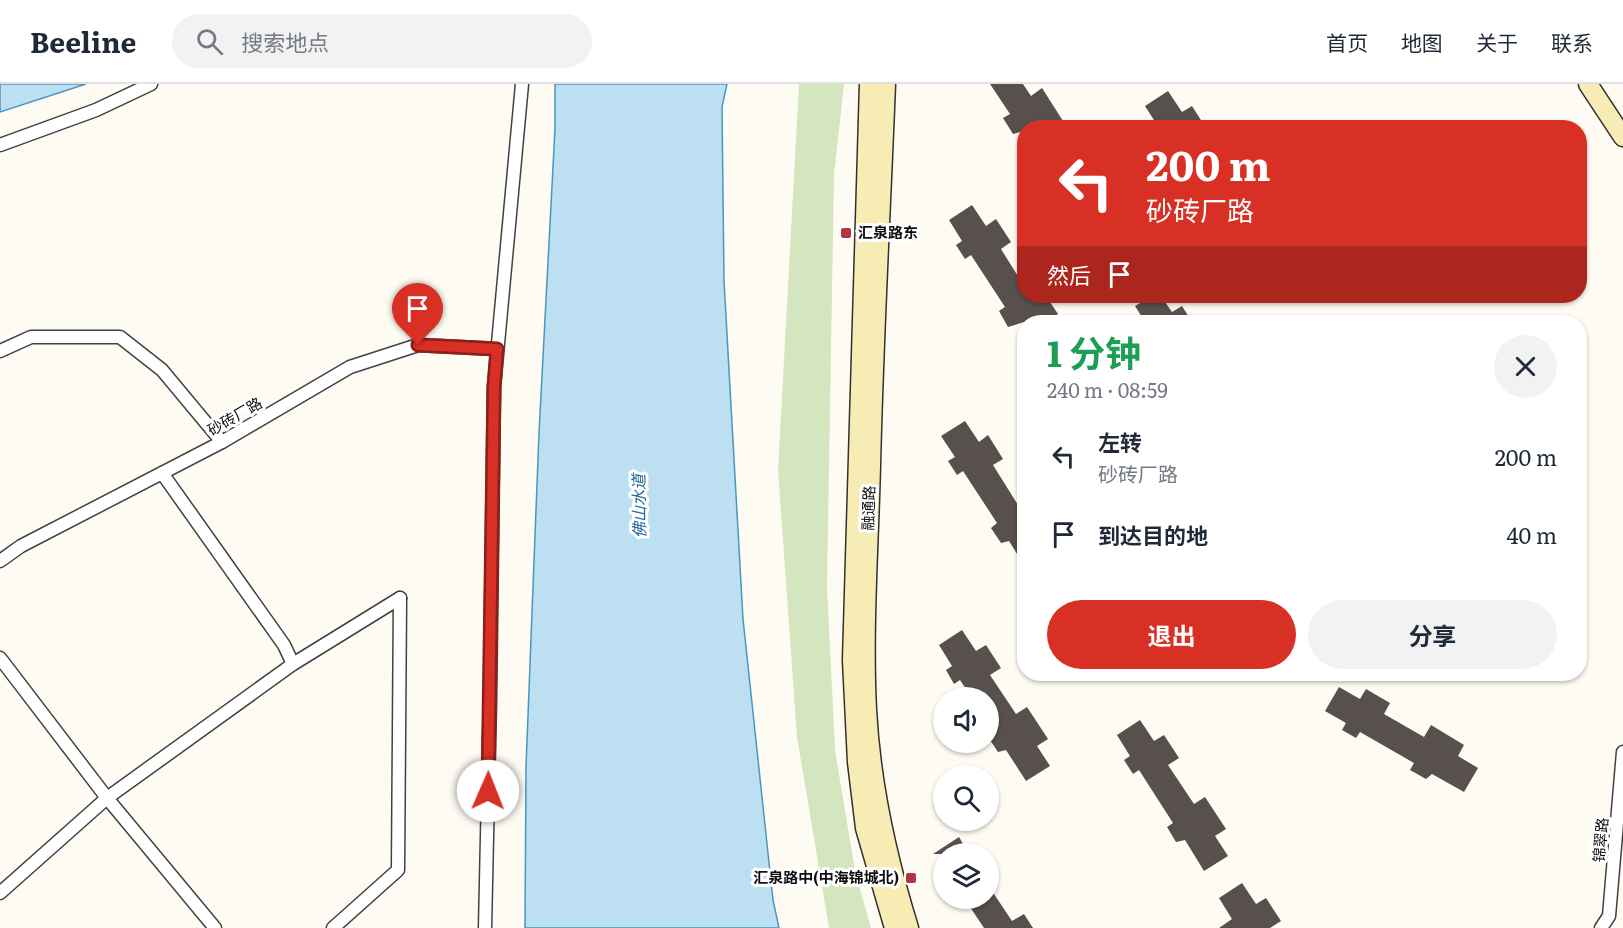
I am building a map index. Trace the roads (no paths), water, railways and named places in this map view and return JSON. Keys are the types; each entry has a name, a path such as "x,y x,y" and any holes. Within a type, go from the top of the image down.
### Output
{"main road":[{"name":"融通路","path":"869,84 852,660 857,762 865,828 894,928"},
{"name":"融通路","path":"886,84 872,416 865,659 867,712 877,802 895,883 909,928"},
{"path":"1588,84 1623,137"}],"street":[{"path":"0,145 96,110 151,84"},
{"path":"485,928 494,387 522,84"},
{"path":"0,351 31,337 120,337 162,370 222,442"},
{"name":"砂砖厂路","path":"0,561 21,546 222,442 350,367 418,345 497,349"},
{"path":"162,473 284,645 293,664"},
{"path":"0,893 107,798 293,664 400,598 398,870 333,928"},
{"path":"0,658 107,798 215,928"},
{"name":"锦翠路","path":"1601,928 1609,916 1623,752"}],"water":[{"path":"0,84 86,84 0,112"},
{"name":"佛山水道","path":"555,84 727,84 722,107 724,281 743,619 773,900 779,928 525,928 526,767 539,433 555,129"}],"place":[{"name":"汇泉路东","path":"846,233"},
{"name":"汇泉路中(中海锦城北)","path":"911,878"}]}
